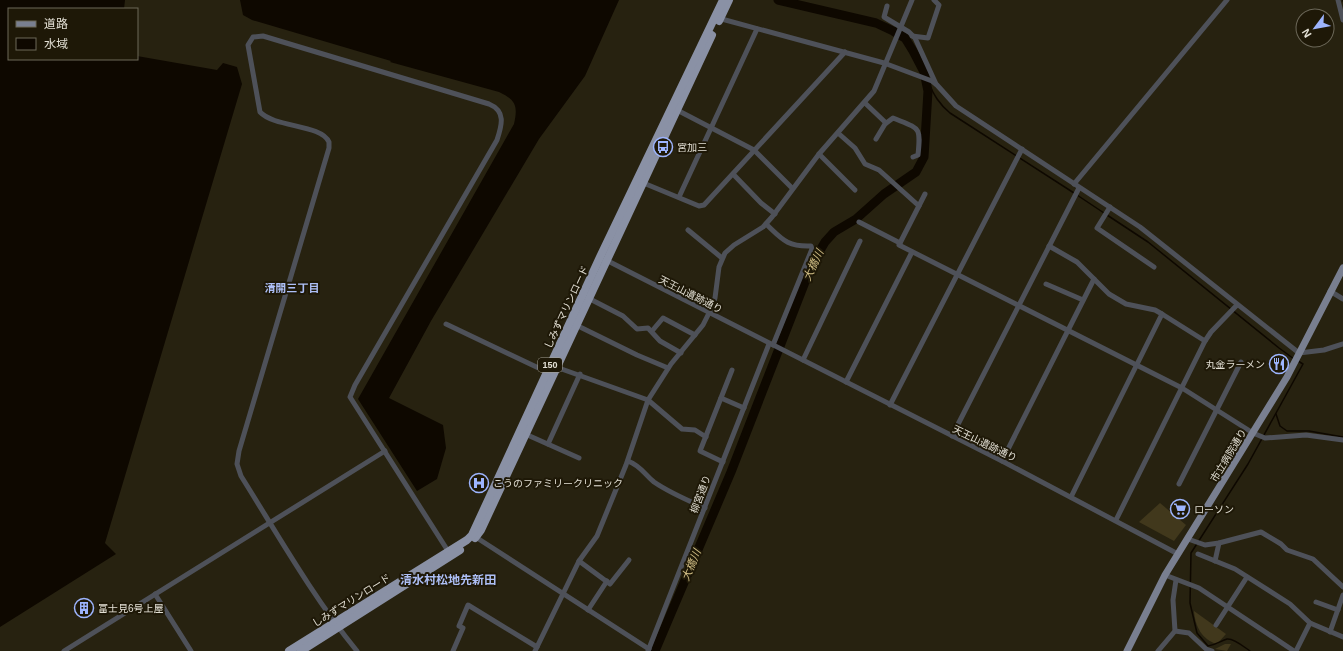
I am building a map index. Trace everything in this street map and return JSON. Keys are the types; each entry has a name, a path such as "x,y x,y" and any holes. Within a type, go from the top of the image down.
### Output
{"highway":[{"name":"しみずマリンロード","path":"718,18 723,0"},
{"name":"しみずマリンロード","path":"523,433 547,372 603,259 718,18 729,0"},
{"name":"しみずマリンロード","path":"289,651 336,625 469,544 576,325 603,259"},
{"name":"しみずマリンロード","path":"301,651 336,625 448,551 474,536"}],"main road":[{"name":"市立病院通り","path":"1127,651 1165,575 1253,433 1299,353 1330,291 1342,272"}],"street":[{"path":"453,651 463,628 458,626 468,605 536,649 562,593 579,561 597,536 628,461 648,400 668,368 695,335 709,313 715,298 722,258 734,245 766,224 819,154 874,91 884,63 912,0"},
{"path":"912,36 928,38 939,5 934,0"},
{"path":"1074,184 1227,0"},
{"path":"1338,0 1343,20"},
{"path":"887,6 884,17 912,36 924,54 934,83"},
{"path":"718,18 757,30 884,63 920,76 934,83 956,106 1140,227 1299,353 1324,350 1343,344"},
{"path":"679,197 757,30"},
{"path":"357,651 336,625 241,476 237,464 238,451 329,148 329,142 323,134 273,120 260,112 248,44 253,37 263,36 477,100 494,106 502,116 502,127 497,140 351,392 350,397 448,551"},
{"path":"640,181 699,206 704,204 845,52"},
{"path":"865,103 886,123"},
{"path":"675,109 754,150 792,188"},
{"path":"876,139 886,123 893,118 919,131 918,155 913,156"},
{"path":"838,133 855,148 865,164 879,170 919,206"},
{"path":"890,405 1022,150"},
{"path":"819,154 855,190"},
{"path":"733,174 761,203 775,214"},
{"path":"952,436 1079,188"},
{"path":"900,243 925,194"},
{"path":"1110,208 1097,228 1154,267"},
{"path":"859,222 900,243 899,245 912,252 1182,388 1253,433 1266,438 1306,434 1343,440"},
{"name":"柳宮通り","path":"649,650 744,408 812,249 811,246 795,246 790,244 766,224"},
{"path":"688,230 722,258"},
{"path":"803,360 860,242"},
{"path":"1049,246 1077,262 1108,294 1126,304 1155,310 1205,340"},
{"path":"846,382 912,252"},
{"name":"天王山遺跡通り","path":"603,259 1002,461 1178,554"},
{"path":"1002,461 1094,279"},
{"path":"1046,284 1083,300"},
{"path":"1330,291 1343,299"},
{"path":"588,298 622,316 637,329 648,328 660,341 681,353"},
{"path":"1116,520 1205,340 1210,332 1237,305"},
{"path":"1071,497 1138,366 1162,314"},
{"path":"652,331 663,318 695,335"},
{"path":"446,324 547,372"},
{"path":"576,325 637,355 668,368"},
{"path":"1179,484 1241,362"},
{"path":"556,367 580,374 648,400 682,429 695,430 706,437"},
{"path":"723,462 700,452 732,370"},
{"path":"548,444 580,374"},
{"path":"721,398 744,408"},
{"path":"523,433 579,458"},
{"path":"64,651 385,451"},
{"path":"628,461 637,465 652,481 674,494 704,508"},
{"path":"1188,539 1205,545 1219,543 1261,532 1281,544 1287,550 1313,558 1343,587"},
{"path":"474,536 649,650"},
{"path":"1215,561 1219,543"},
{"path":"1198,554 1247,577 1290,604 1310,623 1343,637"},
{"path":"579,561 610,584 629,560"},
{"path":"1165,575 1199,588 1295,651 1310,623"},
{"path":"1216,625 1247,577"},
{"path":"1158,651 1175,631 1173,600 1176,580"},
{"path":"588,610 607,581"},
{"path":"154,594 191,651"},
{"path":"1330,632 1343,595"},
{"path":"1316,602 1338,610"},
{"path":"1175,631 1189,633 1206,649 1212,651"}],"shaded area":[{"path":"1160,503 1186,525 1174,541 1139,522"},
{"path":"1194,611 1226,634 1217,644 1207,639 1200,632"},
{"path":"1225,644 1231,644 1227,651 1215,649"}],"water":[{"path":"0,0 125,0 124,8 8,8 8,60 138,60 138,56 217,70 223,63 237,67 242,84 105,543 116,554 0,627"},
{"path":"240,0 619,0 585,76 539,139 431,321 389,398 443,425 446,448 437,479 417,491 358,399 514,124 516,113 514,104 509,98 499,92 390,62 391,61 252,20 243,15"}],"waterway":[{"name":"大橋川","path":"655,651 731,472 812,264 825,242 834,232 856,219 884,194 916,172 924,157 928,91 924,72 905,38 876,23 778,0"},
{"name":"大橋川","path":"924,72 926,77"},
{"path":"928,82 937,99 950,113 1074,193"},
{"path":"1077,195 1104,213"},
{"path":"1107,215 1148,242 1294,359"},
{"path":"1250,651 1239,643 1230,639 1208,646 1197,633 1190,603 1191,553 1248,464 1303,364 1298,361"},
{"path":"1276,414 1280,426 1287,431 1309,431 1343,437"}],"place":[{"name":"宮加三","path":"663,147"},
{"name":"丸金ラーメン","path":"1279,364"},
{"name":"こうのファミリークリニック","path":"479,483"},
{"name":"ローソン","path":"1180,509"},
{"name":"富士見6号上屋","path":"84,608"}],"district":[{"name":"清開三丁目","path":"292,288"},
{"name":"清水村松地先新田","path":"448,580"}]}
